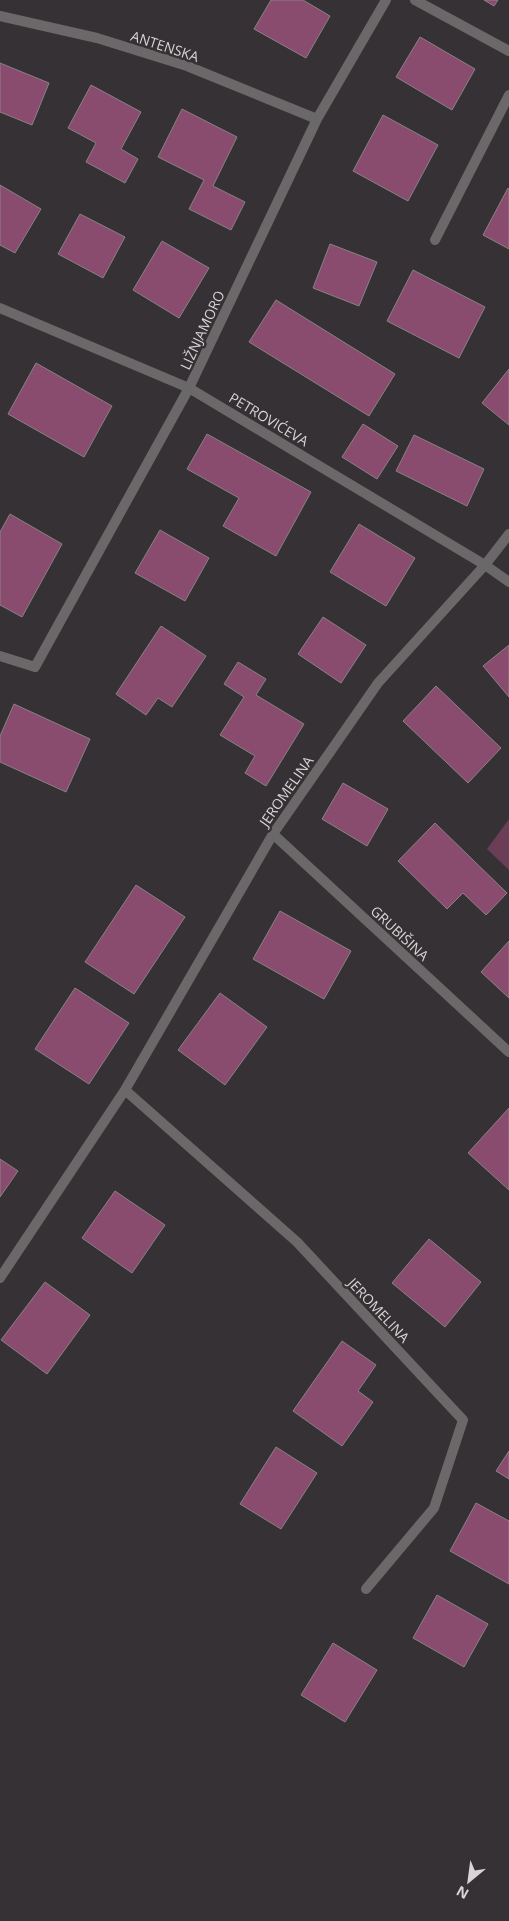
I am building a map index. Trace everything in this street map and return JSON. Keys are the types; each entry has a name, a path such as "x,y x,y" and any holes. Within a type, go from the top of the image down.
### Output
{"street":[{"name":"LIŽNJAMORO","path":"0,656 35,667 189,388 316,119 386,0"},
{"path":"415,0 509,51"},
{"name":"ANTENSKA","path":"0,16 97,38 187,66 316,119"},
{"path":"435,240 509,95"},
{"name":"PETROVIĆEVA","path":"0,308 189,388 485,565 509,582"},
{"name":"JEROMELINA","path":"0,1278 125,1090 273,834 378,683 485,565 509,534"},
{"name":"GRUBIŠINA","path":"273,834 509,1052"},
{"name":"JEROMELINA","path":"125,1090 297,1242 463,1420 434,1508 366,1589"}],"shaded area":[{"path":"509,819 509,870 487,849"}],"building":[{"path":"271,0 303,0 330,16 306,58 254,29"},
{"path":"484,0 498,0 494,6"},
{"path":"420,37 475,69 452,110 396,77"},
{"path":"0,63 49,83 32,125 0,112"},
{"path":"91,85 141,112 121,149 138,159 125,183 86,162 96,143 68,128"},
{"path":"182,109 237,137 213,186 245,202 231,230 189,209 204,180 158,157"},
{"path":"383,115 438,145 408,201 353,171"},
{"path":"0,185 41,209 15,253 0,245"},
{"path":"509,189 509,249 483,235"},
{"path":"80,214 125,237 103,278 58,254"},
{"path":"162,241 209,268 179,318 133,290"},
{"path":"330,244 377,262 359,306 313,288"},
{"path":"413,270 485,307 459,358 387,321"},
{"path":"276,300 395,374 369,416 249,342"},
{"path":"36,363 112,406 84,457 8,414"},
{"path":"509,369 509,425 482,403"},
{"path":"363,424 398,446 377,479 342,457"},
{"path":"207,434 311,492 276,556 223,526 239,498 187,469"},
{"path":"414,435 484,469 467,506 396,471"},
{"path":"10,514 62,544 22,617 0,605 0,532"},
{"path":"359,524 415,558 386,606 330,572"},
{"path":"160,530 209,558 185,601 135,573"},
{"path":"323,617 366,645 341,683 298,654"},
{"path":"161,626 206,656 172,707 158,698 146,715 116,694"},
{"path":"509,645 509,697 483,666"},
{"path":"238,662 266,679 256,695 304,724 266,786 245,773 255,756 220,735 244,697 224,684"},
{"path":"436,686 501,748 468,783 403,721"},
{"path":"14,704 90,739 66,792 0,762 0,736"},
{"path":"343,783 388,809 367,846 322,819"},
{"path":"435,823 507,893 486,915 463,893 447,909 398,861"},
{"path":"136,885 185,917 134,994 85,962"},
{"path":"280,911 351,951 324,999 253,959"},
{"path":"509,941 509,998 481,972"},
{"path":"75,988 129,1023 89,1084 35,1049"},
{"path":"220,993 267,1027 225,1085 178,1050"},
{"path":"509,1108 509,1190 468,1153"},
{"path":"0,1159 18,1171 0,1197"},
{"path":"115,1191 165,1225 132,1273 82,1238"},
{"path":"429,1239 481,1282 445,1327 392,1283"},
{"path":"45,1282 90,1315 47,1374 1,1340"},
{"path":"342,1341 376,1365 358,1391 373,1402 342,1446 293,1411"},
{"path":"276,1447 317,1473 281,1529 240,1504"},
{"path":"509,1451 509,1479 496,1471"},
{"path":"476,1503 509,1521 509,1584 450,1551"},
{"path":"437,1595 488,1624 464,1667 413,1638"},
{"path":"333,1643 377,1670 345,1722 301,1695"}]}
